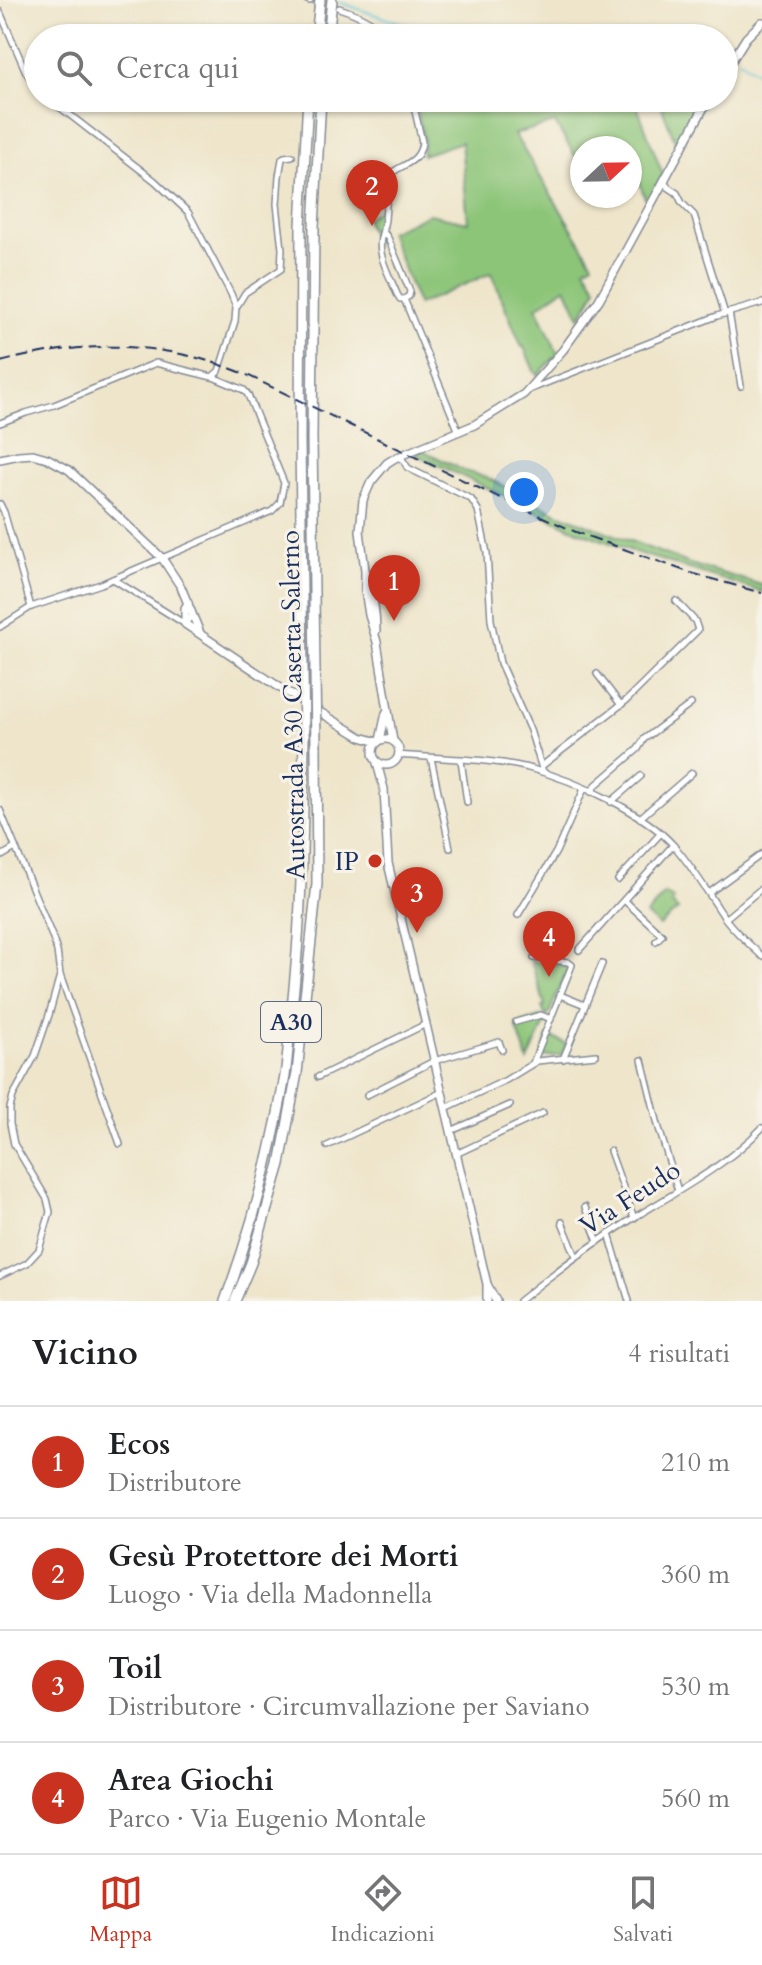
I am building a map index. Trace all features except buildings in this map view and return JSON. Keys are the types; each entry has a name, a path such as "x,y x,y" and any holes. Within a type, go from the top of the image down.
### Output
{"highway":[{"path":"317,24 320,0"},
{"path":"331,24 336,4"},
{"name":"Autostrada A30 Caserta-Salerno","path":"225,1301 240,1261 264,1173 285,1075 296,973 304,734 301,226 307,112"},
{"name":"Autostrada A30 Caserta-Salerno","path":"235,1301 251,1263 280,1164 297,1073 317,884 312,408 314,227 320,112"}],"main road":[{"path":"738,49 762,22"},
{"path":"384,789 391,765 399,755 393,741 365,590 360,531 363,500 379,471 397,457 491,417 528,390 563,350 599,300 701,112"},
{"path":"0,459 33,454 69,470 162,558 181,587 186,606 185,624 361,737 393,741"},
{"path":"186,606 200,633"},
{"path":"372,752 379,741 387,707"},
{"path":"361,737 377,763 384,789 388,863 487,1284 487,1301"},
{"path":"377,763 391,765"},
{"path":"487,1284 496,1301"}],"street":[{"path":"336,4 373,24"},
{"path":"0,12 24,67"},
{"path":"66,112 155,181 188,212 236,307 224,357 219,371 212,377"},
{"path":"415,112 422,149 412,161 390,174 385,220 379,242 399,297 404,299 459,432"},
{"path":"236,307 245,293 275,275 282,266 277,204 279,176 282,159 292,156"},
{"path":"664,180 694,215 727,313 741,386"},
{"path":"382,234 388,238 410,291 404,299"},
{"path":"528,390 727,313 762,303"},
{"path":"0,423 54,405 156,363 212,377 244,390 284,483 280,503 272,511 112,579 31,607 0,627"},
{"path":"397,457 408,468 471,499 478,510 487,553 491,620 500,663 530,730 543,773"},
{"path":"0,504 31,607"},
{"path":"112,579 185,624 192,615"},
{"path":"542,765 621,705 698,630 695,621 676,601"},
{"path":"170,615 186,606"},
{"path":"597,674 621,705"},
{"path":"591,792 638,749 644,739 691,704"},
{"path":"399,755 530,768 611,802 661,833 726,918 761,952"},
{"path":"431,758 450,848"},
{"path":"461,760 467,802"},
{"path":"640,818 692,773"},
{"path":"611,802 641,776"},
{"path":"518,915 556,852 584,789"},
{"path":"0,810 52,936 60,975 120,1144"},
{"path":"618,880 661,833"},
{"path":"579,950 673,845"},
{"path":"0,857 15,848"},
{"path":"709,893 762,854"},
{"path":"726,918 762,888"},
{"path":"624,900 662,935 656,941"},
{"path":"532,1064 571,968 571,963 534,958"},
{"path":"563,1059 602,964"},
{"path":"0,1276 27,1263 39,1250 50,1212 47,1199 14,1144 10,1108 15,1091 35,1056 60,975"},
{"path":"560,995 585,1005"},
{"path":"516,1022 541,1015 551,1019"},
{"path":"318,1077 426,1024"},
{"path":"367,1095 434,1061 499,1042 502,1050"},
{"path":"446,1108 506,1080 537,1061 596,1055"},
{"path":"642,1060 678,1191"},
{"path":"327,1146 442,1092"},
{"path":"451,1131 510,1105"},
{"path":"456,1154 543,1113"},
{"name":"Via Feudo","path":"519,1301 576,1256 742,1147 762,1128"},
{"path":"610,1151 634,1218"},
{"path":"585,1207 598,1242"},
{"path":"562,1222 576,1256"},
{"path":"609,1234 629,1301"}],"green space":[{"path":"417,112 639,112 663,175 647,204 642,190 642,136 570,136 570,147 555,123 514,134 593,263 585,268 597,288 580,318 566,287 537,307 558,354 538,375 522,347 491,273 418,305 389,232 429,214 468,222 461,142 422,155 424,140"},
{"path":"664,112 698,112 678,148"},
{"path":"379,210 377,241 376,244 365,219"},
{"path":"422,450 464,471 486,477 555,512 690,564 762,585 762,592 576,530 413,453"},
{"path":"665,894 673,899 671,903 678,910 659,926 646,915"},
{"path":"531,961 569,966 548,1016 542,1007 545,1005"},
{"path":"540,1017 546,1021 528,1061 516,1025"},
{"path":"548,1036 567,1044 562,1055 544,1057 542,1054"}],"waterway":[{"path":"340,2 405,24"},
{"path":"738,60 762,76"}],"railway":[{"path":"0,362 63,350 124,347 154,349 214,363 245,374 576,532 691,573 762,593"}],"place":[{"name":"Gesù Protettore dei Morti","path":"372,226"},
{"name":"Ecos","path":"394,621"},
{"name":"IP","path":"375,861"},
{"name":"Toil","path":"417,933"},
{"name":"Area Giochi","path":"549,977"}]}
